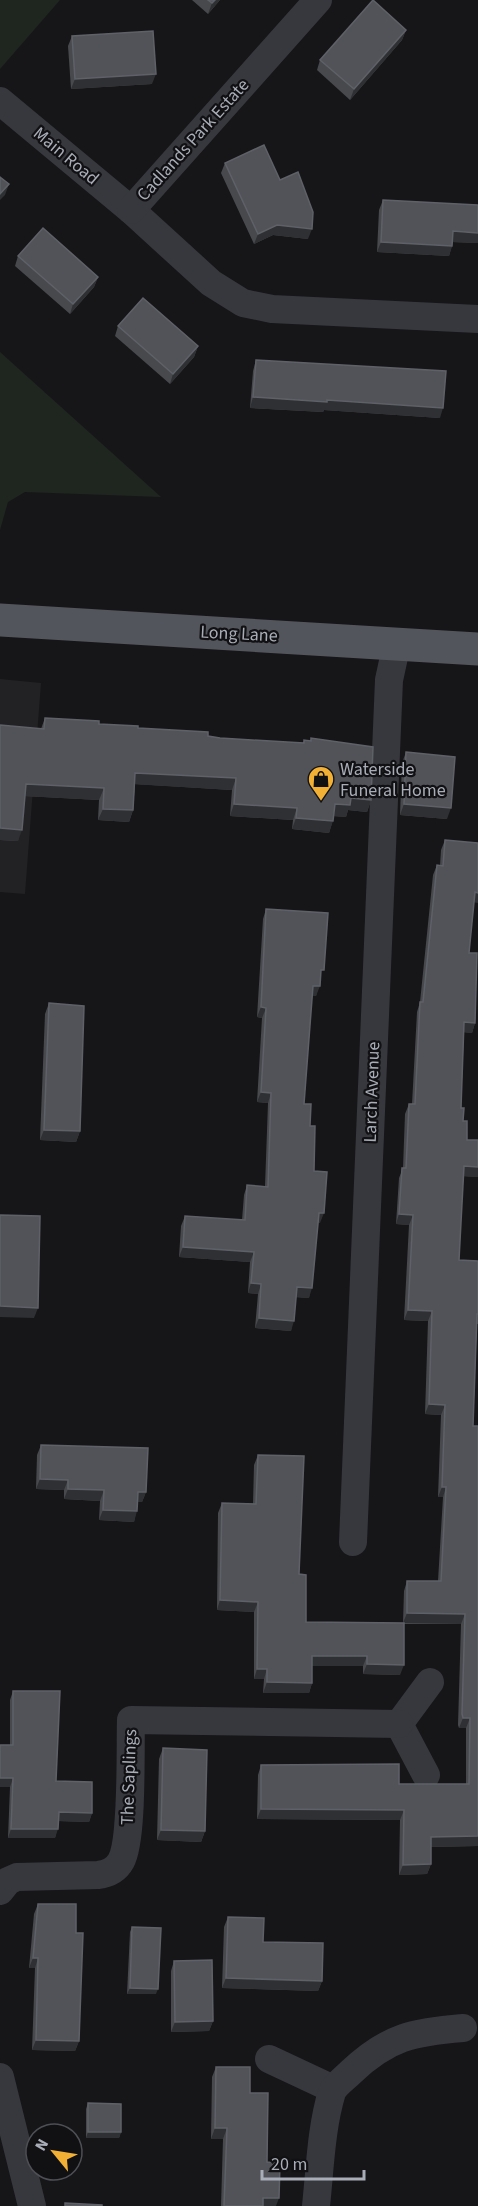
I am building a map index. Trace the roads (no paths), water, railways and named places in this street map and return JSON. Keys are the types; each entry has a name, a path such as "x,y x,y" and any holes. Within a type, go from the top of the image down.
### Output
{"main road":[{"name":"Long Lane","path":"0,620 478,649"}],"street":[{"name":"Cadlands Park Estate","path":"318,0 131,210 211,283 243,303 272,309 478,319"},
{"name":"Main Road","path":"0,101 131,210"},
{"name":"Larch Avenue","path":"353,1542 389,680 397,643"},
{"path":"426,1775 399,1724 430,1682"},
{"name":"The Saplings","path":"0,1891 8,1881 17,1877 98,1875 111,1871 119,1865 127,1843 131,1720 399,1724"},
{"path":"316,2206 322,2148 333,2089 369,2055 393,2040 424,2031 463,2028"},
{"path":"269,2059 333,2089"},
{"path":"0,2077 32,2206"}],"place":[{"name":"Waterside Funeral Home","path":"321,802"}]}
